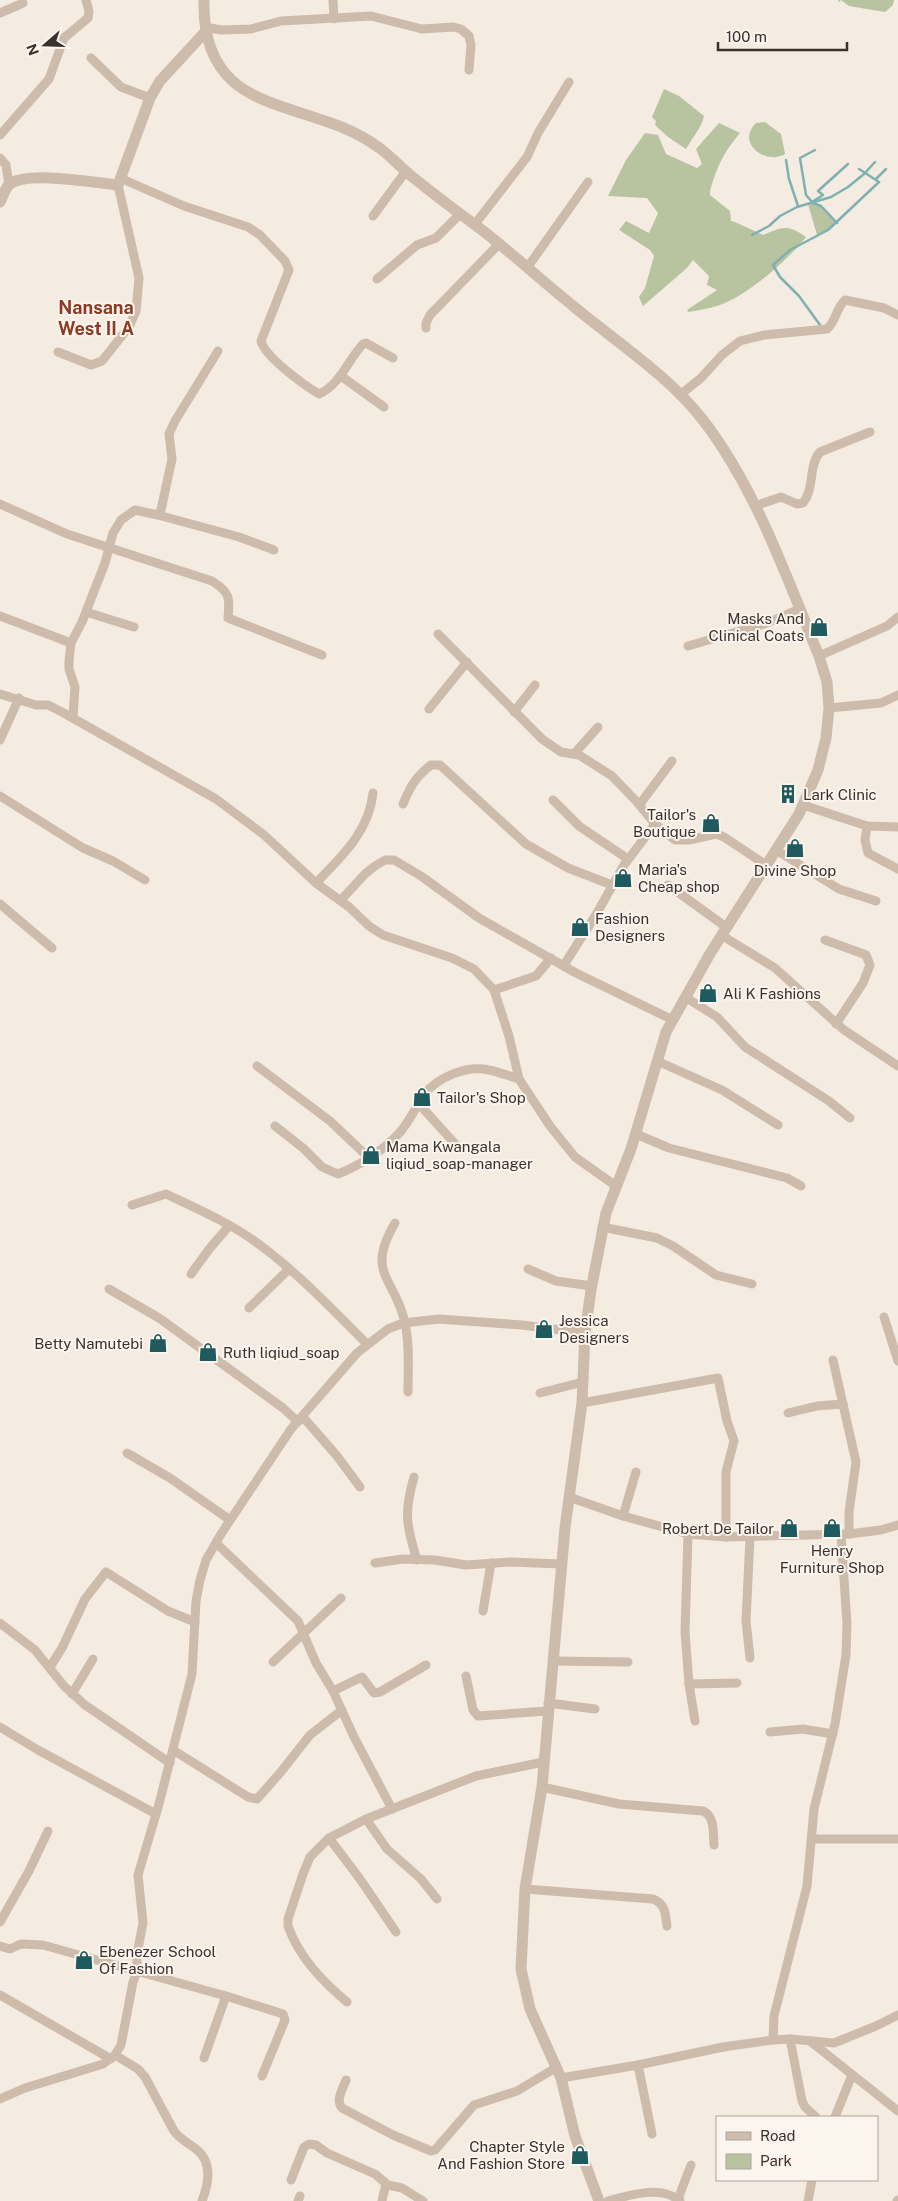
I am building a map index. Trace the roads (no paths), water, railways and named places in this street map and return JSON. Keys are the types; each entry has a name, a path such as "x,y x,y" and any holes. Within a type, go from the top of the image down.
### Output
{"street":[{"path":"0,135 49,79 64,38 88,18 89,11 86,0"},
{"path":"204,0 205,29 222,69 228,77 256,98 334,125 361,136 379,147 406,172 475,224 498,245 628,350 680,395 704,421 727,455 755,506 819,656 827,682 829,708 826,738 821,759 803,805 724,931 666,1032 636,1134 602,1227 592,1286 585,1333 582,1403 561,1564 542,1787 525,1889 521,1969 530,2009 559,2073 575,2136 598,2201"},
{"path":"332,0 334,19"},
{"path":"0,13 23,3"},
{"path":"205,29 252,29 281,21 374,16 422,29 447,27 461,29 466,32 470,40 470,70"},
{"path":"58,352 91,365 102,361 129,327 136,311 138,278 119,182 150,98 160,81 205,29"},
{"path":"91,58 122,87 150,98"},
{"path":"475,224 527,157 538,134 569,82"},
{"path":"0,158 6,165 9,185"},
{"path":"372,216 406,172"},
{"path":"0,202 9,185 19,179 34,177 119,182 184,206 243,224 260,235 289,267 262,341 265,350 319,394 341,376 363,344 366,343 392,358"},
{"path":"527,268 588,182"},
{"path":"377,279 417,245 436,238 460,214"},
{"path":"426,328 430,315 498,245"},
{"path":"680,395 701,378 722,355 740,341 764,335 827,329 833,322 837,310 845,300 884,308 898,315"},
{"path":"158,515 164,500 171,465 169,434 218,350"},
{"path":"341,376 384,407"},
{"path":"755,506 781,497 797,504 803,503 810,492 816,459 820,452 870,432"},
{"path":"0,504 48,526 108,548 212,581 222,588 230,599 228,618 322,655"},
{"path":"73,717 74,687 69,669 71,643 86,612 105,562 113,533 121,520 135,510 239,538 274,550"},
{"path":"688,646 767,623 799,609"},
{"path":"86,612 134,627"},
{"path":"0,616 71,643"},
{"path":"819,656 888,626 898,617"},
{"path":"438,634 514,712 552,746 565,753 574,754 612,776 640,804 655,824 675,840 689,840 709,834 724,837 766,865"},
{"path":"429,709 467,662"},
{"path":"514,712 535,685"},
{"path":"0,694 19,698 36,705 48,705 73,717 216,799 263,834 316,883 341,900 369,926 383,935 452,958 474,969 494,990 510,1036 519,1079 550,1126 576,1158 616,1186"},
{"path":"829,708 881,702 898,695"},
{"path":"0,740 19,698"},
{"path":"574,754 598,728"},
{"path":"640,804 672,761"},
{"path":"403,804 412,782 417,776 431,765 440,765 526,844 568,868 612,885"},
{"path":"316,883 355,843 372,802 373,793"},
{"path":"0,796 92,853 113,861 145,880"},
{"path":"554,800 580,826 628,859"},
{"path":"803,805 867,826 898,827"},
{"path":"564,965 628,859 655,824"},
{"path":"867,826 864,840 868,853 898,869"},
{"path":"776,850 839,889 876,901"},
{"path":"341,900 375,866 385,860 394,860 422,876 479,918 564,965 673,1020"},
{"path":"668,884 724,931 785,976 836,1024 866,1047 898,1066"},
{"path":"0,904 52,948"},
{"path":"825,940 866,955 870,965 863,983 836,1024"},
{"path":"494,990 536,976 551,958"},
{"path":"685,997 717,1017 745,1047 829,1101 850,1118"},
{"path":"657,1060 722,1090 778,1125"},
{"path":"257,1066 330,1120 368,1157"},
{"path":"275,1126 303,1148 322,1167 333,1173 343,1172 368,1157 400,1132 418,1104 435,1084 456,1073 470,1070 488,1070 519,1079"},
{"path":"418,1104 457,1146"},
{"path":"636,1134 669,1148 786,1178 801,1186"},
{"path":"132,1205 166,1194 229,1226 260,1245 289,1269 317,1293 367,1344"},
{"path":"395,1223 382,1249 382,1267 405,1323 408,1392"},
{"path":"192,1274 210,1248 229,1226"},
{"path":"602,1227 657,1238 673,1246 716,1275 752,1284"},
{"path":"249,1308 289,1269"},
{"path":"528,1269 556,1282 592,1286"},
{"path":"109,1289 159,1318 300,1419 337,1456 360,1487"},
{"path":"884,1317 898,1360"},
{"path":"0,2099 25,2088 103,2064 113,2057 122,2039 133,1982 137,1972 137,1954 143,1923 138,1875 170,1763 194,1664 194,1622 200,1580 206,1560 274,1453 300,1419 357,1353 388,1329 405,1323 439,1319 531,1326 585,1333"},
{"path":"773,2040 774,2016 807,1886 814,1809 833,1734 847,1640 845,1534 856,1462 833,1360"},
{"path":"582,1403 713,1377 718,1378 727,1421 734,1441 726,1472 726,1537"},
{"path":"540,1393 583,1382"},
{"path":"788,1413 817,1406 843,1404"},
{"path":"127,1453 170,1478 230,1520"},
{"path":"623,1516 636,1472"},
{"path":"414,1477 406,1513 410,1539 417,1560"},
{"path":"569,1497 623,1516 688,1534 726,1537 845,1534 881,1530 898,1525"},
{"path":"688,1534 685,1632 689,1684 695,1722"},
{"path":"750,1537 746,1621 750,1658"},
{"path":"216,1543 298,1621 303,1635 392,1809"},
{"path":"375,1563 393,1560 417,1560 466,1564 561,1564"},
{"path":"482,1610 491,1563"},
{"path":"50,1667 85,1599 106,1572 168,1611 194,1622"},
{"path":"273,1662 341,1598"},
{"path":"0,1623 35,1650 72,1694 85,1705 170,1763"},
{"path":"72,1694 93,1659"},
{"path":"554,1661 628,1662"},
{"path":"333,1691 362,1677 374,1693 380,1692 426,1665"},
{"path":"466,1676 473,1710 478,1716 548,1707 594,1709"},
{"path":"689,1684 736,1683"},
{"path":"173,1750 248,1797 256,1799 280,1774 310,1735 342,1710"},
{"path":"0,1727 38,1750 156,1814"},
{"path":"770,1732 803,1729 833,1734"},
{"path":"346,2002 331,1989 308,1961 291,1933 288,1919 310,1857 329,1838 392,1809 476,1776 543,1762"},
{"path":"542,1787 619,1804 703,1811 708,1813 711,1818 714,1845"},
{"path":"366,1820 387,1849 421,1879 437,1900"},
{"path":"0,1922 29,1871 48,1831"},
{"path":"329,1838 396,1932"},
{"path":"812,1839 898,1839"},
{"path":"525,1889 653,1899 660,1901 663,1906 666,1926"},
{"path":"0,1946 10,1949 21,1944 43,1945 226,1996 283,2014 285,2017 262,2076"},
{"path":"0,1995 113,2057 138,2068 179,2138 197,2150 206,2161 208,2184 202,2201"},
{"path":"204,2058 226,1996"},
{"path":"346,2080 339,2099 339,2105 342,2108 393,2135 431,2151 435,2150 474,2105 517,2091 559,2073 638,2066 723,2047 773,2040 810,2040 826,2043 840,2041 898,2015"},
{"path":"790,2039 802,2101 804,2107 815,2116"},
{"path":"810,2040 898,2110"},
{"path":"638,2066 652,2134"},
{"path":"835,2116 852,2075"},
{"path":"291,2180 304,2147 309,2144 316,2145 327,2153 375,2174 388,2186 402,2188 424,2201"},
{"path":"608,2201 642,2192 660,2193 679,2200 691,2165"},
{"path":"808,2201 812,2181"},
{"path":"382,2201 385,2188 388,2186"}],"waterway":[{"path":"815,150 800,158 806,195 813,203 821,206 837,223"},
{"path":"786,160 789,179 798,206"},
{"path":"752,235 797,207 831,197 848,187 875,162"},
{"path":"812,202 823,195 818,191 848,164"},
{"path":"820,325 799,296 780,277 773,265 790,250 828,230 879,182 859,169"},
{"path":"876,179 886,169"}],"place":[{"name":"Masks And Clinical Coats","path":"819,627"},
{"name":"Lark Clinic","path":"788,794"},
{"name":"Tailor's Boutique","path":"711,823"},
{"name":"Divine Shop","path":"795,848"},
{"name":"Maria's Cheap shop","path":"623,878"},
{"name":"Fashion Designers","path":"580,927"},
{"name":"Ali K Fashions","path":"708,993"},
{"name":"Tailor's Shop","path":"422,1097"},
{"name":"Mama Kwangala liqiud_soap-manager","path":"371,1155"},
{"name":"Jessica Designers","path":"544,1329"},
{"name":"Betty Namutebi","path":"158,1343"},
{"name":"Ruth liqiud_soap","path":"208,1352"},
{"name":"Robert De Tailor","path":"789,1528"},
{"name":"Henry Furniture Shop","path":"832,1528"},
{"name":"Ebenezer School Of Fashion","path":"84,1960"},
{"name":"Chapter Style And Fashion Store","path":"580,2155"}],"district":[{"name":"Nansana West II A","path":"96,317"}]}
